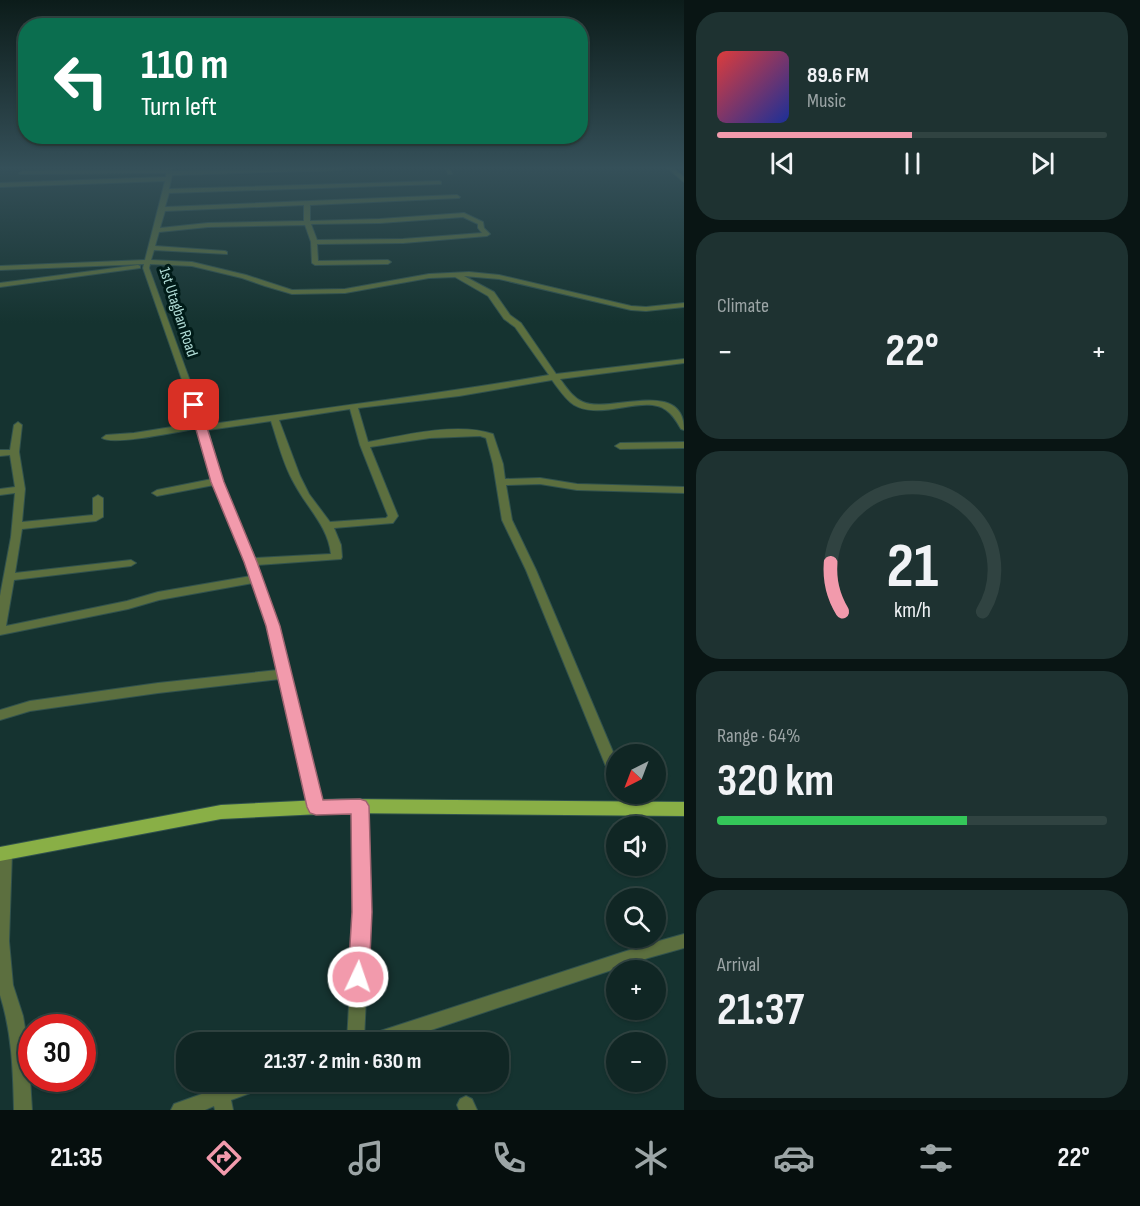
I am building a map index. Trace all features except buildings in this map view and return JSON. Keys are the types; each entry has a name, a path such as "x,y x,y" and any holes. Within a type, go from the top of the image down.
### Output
{"main road":[{"path":"2,853 221,812 316,807 606,800"},
{"path":"652,804 684,809"}],"street":[{"name":"1st Utagban Road","path":"159,220 146,268 202,426 217,482 273,626 316,807"},
{"path":"156,230 187,226 397,220"},
{"path":"314,242 403,241 487,234 477,220"},
{"path":"307,222 314,242 315,263 388,262"},
{"path":"150,248 225,253"},
{"path":"0,285 147,264"},
{"path":"0,268 192,264 244,276 292,292 345,291 429,276 455,274 499,278 631,308 646,309 684,305"},
{"path":"455,274 490,294 507,317 518,326 574,401 580,405 596,408 662,403 673,411 684,427"},
{"path":"106,438 274,418 459,393 554,377 684,361"},
{"path":"329,525 392,519 353,406"},
{"path":"250,562 337,557 329,525 319,516 299,485 274,418"},
{"path":"18,425 14,452 20,489 17,526 9,577 3,596 0,629 128,605 158,596 255,579"},
{"path":"365,445 439,434 486,433 490,436 507,520 531,570 606,750"},
{"path":"620,446 684,445"},
{"path":"0,453 14,452"},
{"path":"501,482 540,481 577,487 684,489"},
{"path":"157,493 217,482"},
{"path":"0,492 20,489"},
{"path":"17,526 96,518 98,517 98,498"},
{"path":"9,577 131,563"},
{"path":"0,715 30,706 158,688 285,674"},
{"path":"356,1032 362,912 360,806"},
{"path":"2,853 1,941 5,985 15,1016 20,1046 23,1110"},
{"path":"401,1032 684,941"},
{"path":"180,1110 222,1102 240,1092"}],"route":[{"path":"194,405 203,428 217,482 273,626 316,807 360,806 362,912 358,977"}]}
